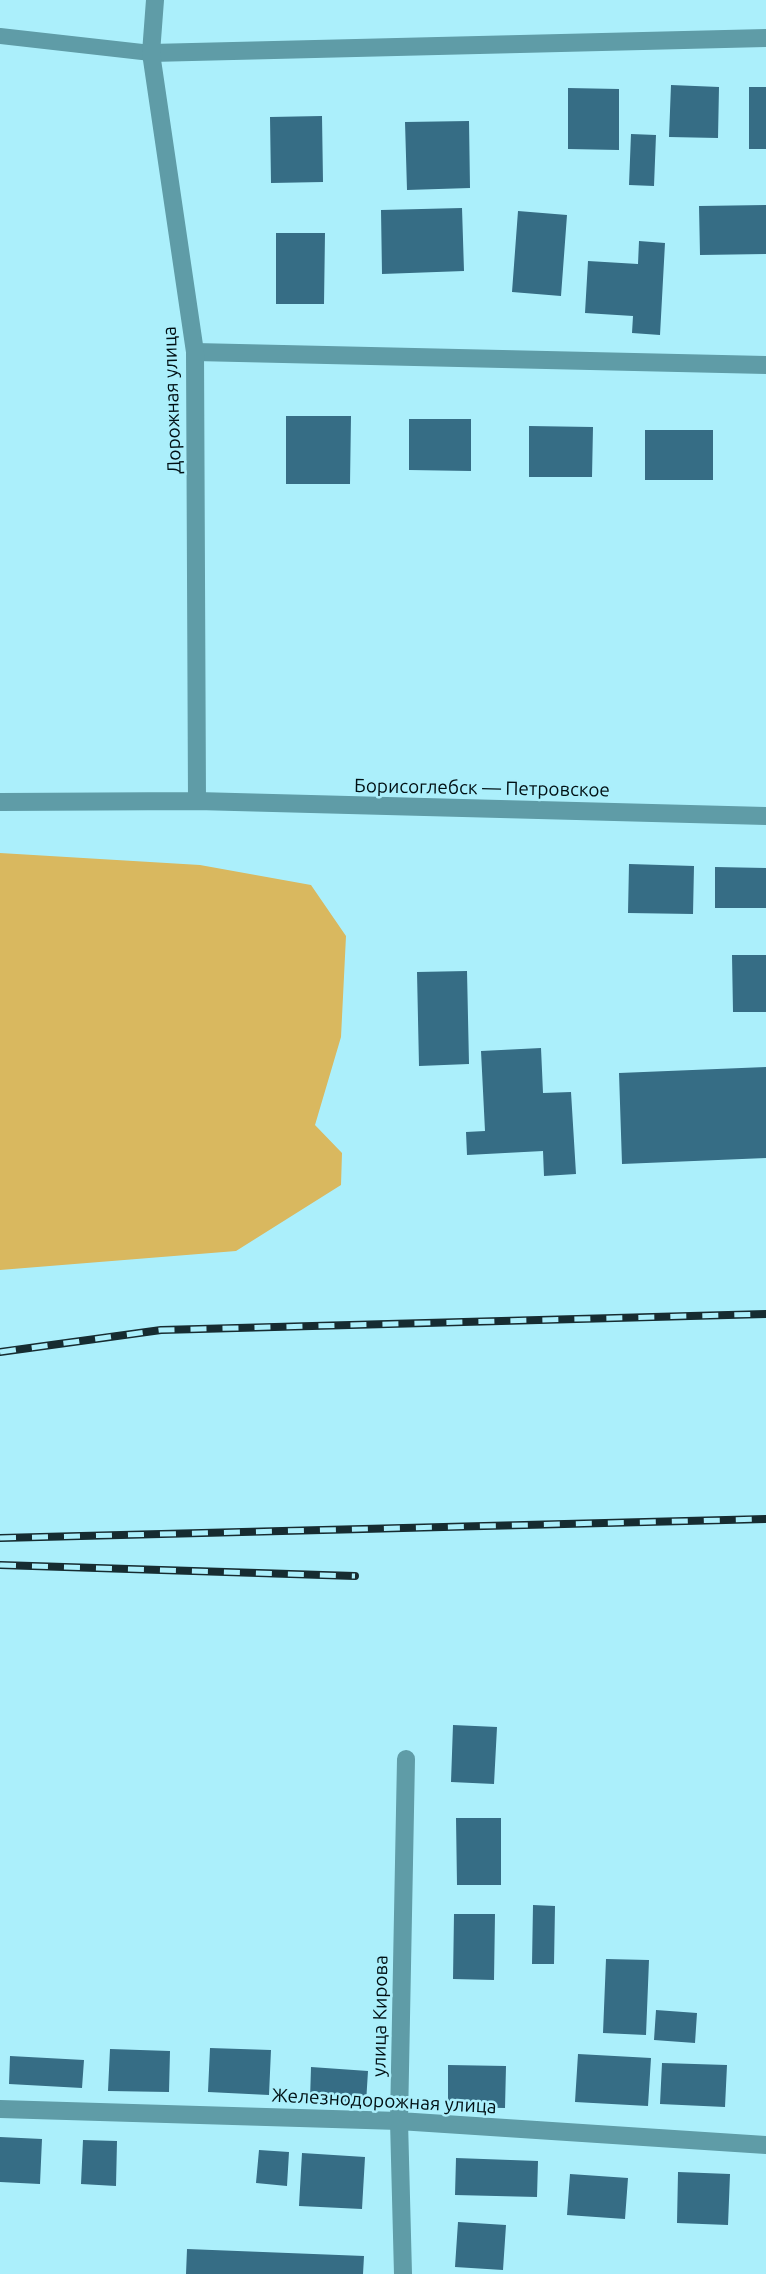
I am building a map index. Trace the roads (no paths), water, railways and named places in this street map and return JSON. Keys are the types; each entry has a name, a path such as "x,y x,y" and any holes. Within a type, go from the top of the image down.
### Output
{"street":[{"name":"Дорожная улица","path":"155,0 151,53 195,352 197,801"},
{"path":"151,53 766,37"},
{"path":"195,352 766,365"},
{"name":"Борисоглебск — Петровское","path":"0,802 197,801 766,816"},
{"name":"улица Кирова","path":"403,2274 399,2121 406,1759"},
{"name":"Железнодорожная улица","path":"0,2109 399,2121 766,2145"}],"lane":[{"path":"0,36 151,53"}],"railway":[{"path":"0,1352 161,1330 766,1314"},
{"path":"0,1538 766,1519"},
{"path":"0,1565 355,1576"}]}
